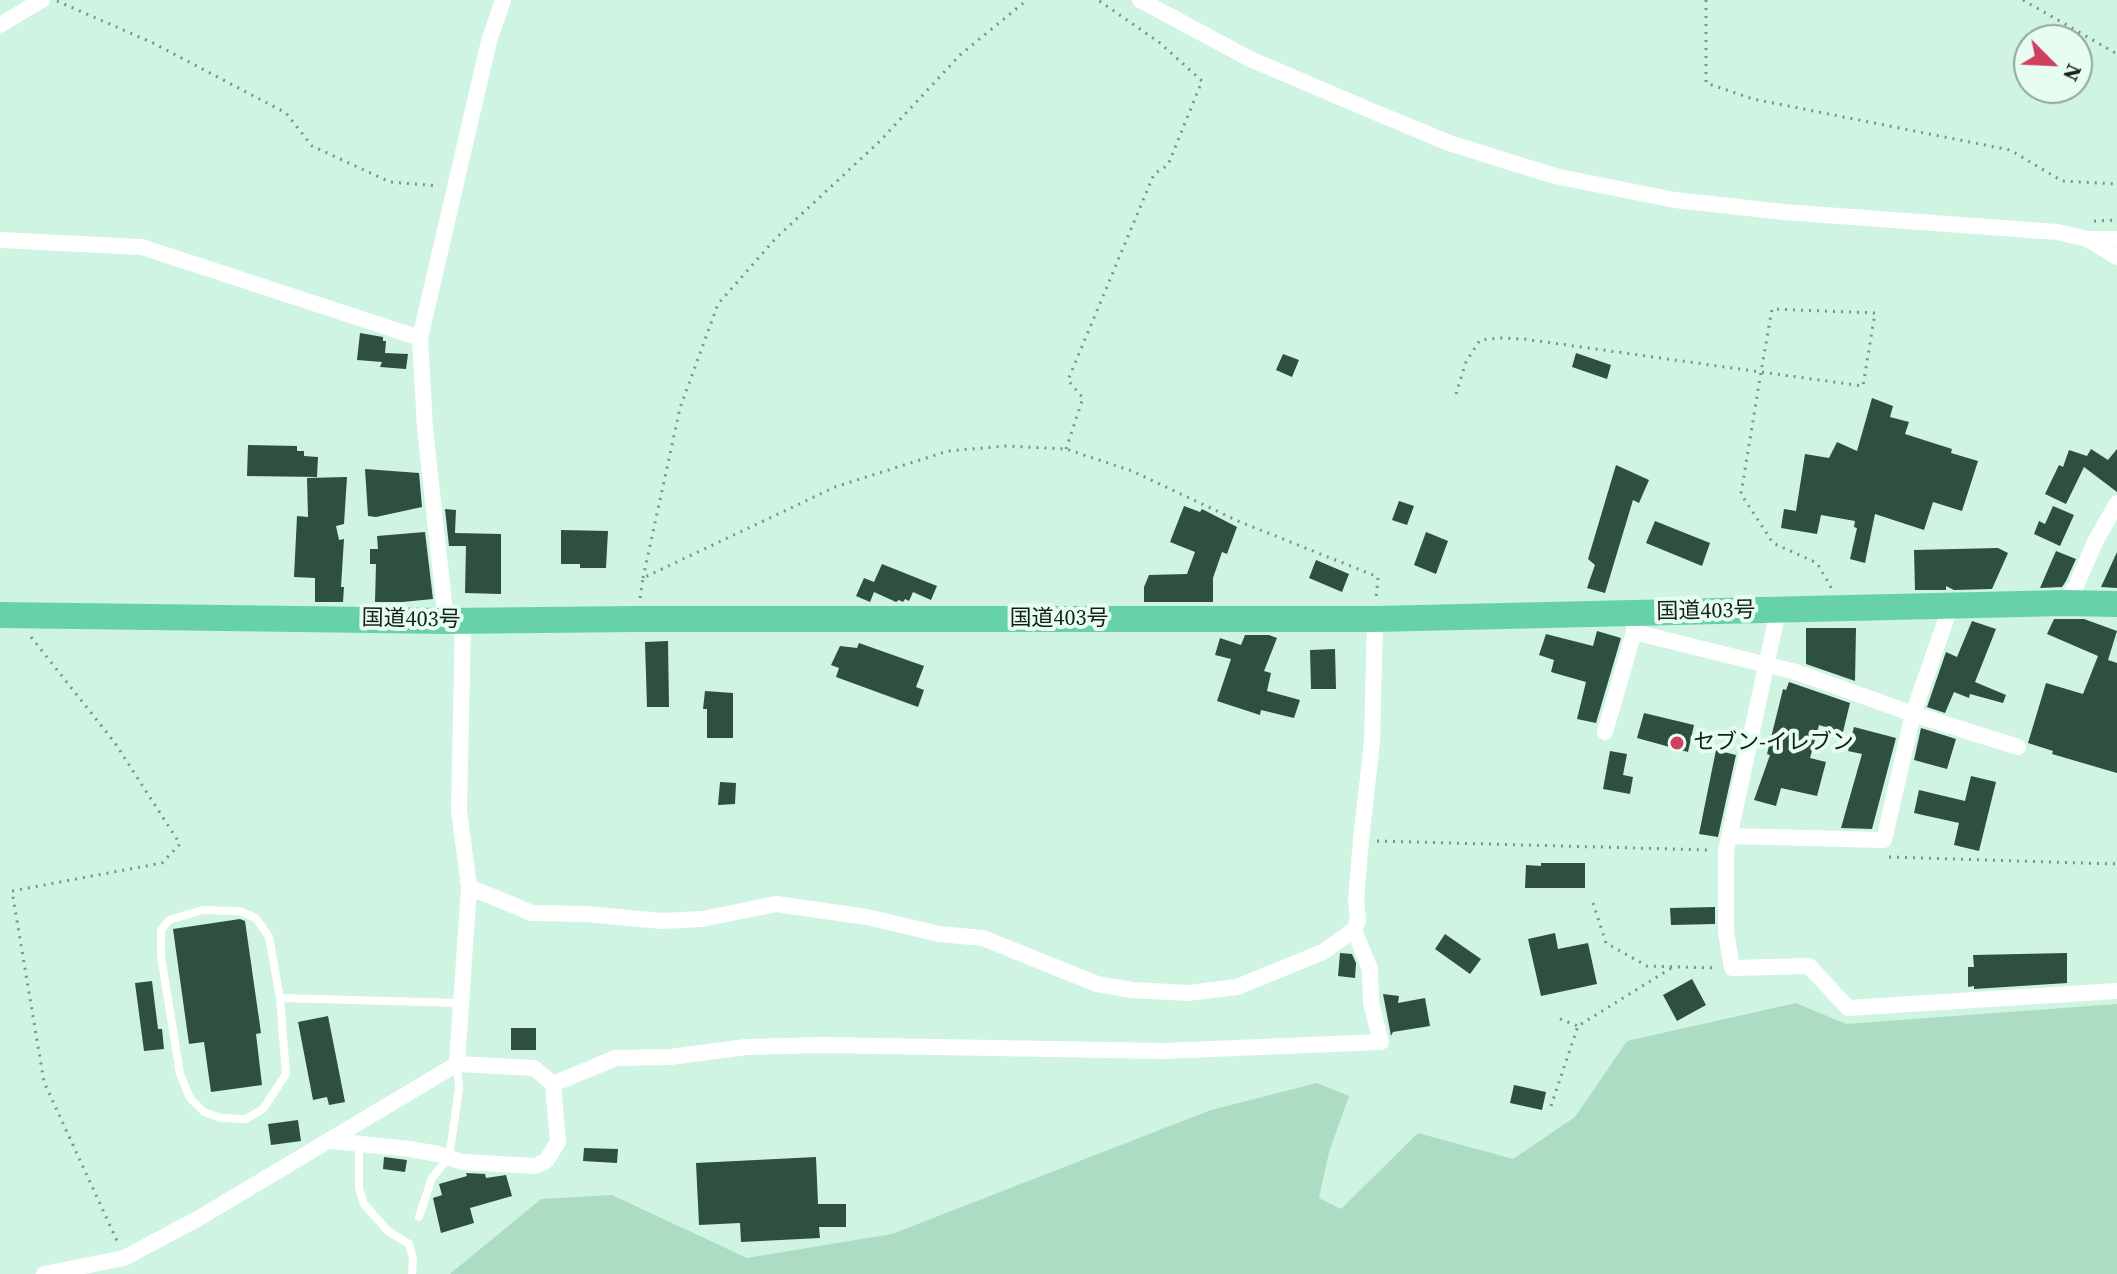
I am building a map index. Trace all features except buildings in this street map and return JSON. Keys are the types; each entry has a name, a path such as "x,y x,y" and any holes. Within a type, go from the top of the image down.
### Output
{"highway":[{"name":"国道403号","path":"12,615 454,621 1375,619 1634,623 1778,611 2117,604"}],"street":[{"path":"0,25 42,0"},
{"path":"457,1064 469,887 459,810 454,621 425,428 420,338 489,41 503,0"},
{"path":"1140,0 1250,59 1372,111 1449,143 1555,176 1675,200 1784,212 2057,232 2088,239 2117,239"},
{"path":"2088,239 2117,257"},
{"path":"0,240 142,247 420,338"},
{"path":"2064,603 2076,586 2095,542 2117,503"},
{"path":"1730,836 1884,840 1913,714 1950,608"},
{"path":"1778,611 1726,851 1726,932 1732,968 1809,966 1848,1008 2117,991"},
{"path":"469,887 532,913 662,921 702,919 776,904 852,915 939,934 983,938 1097,984 1132,990 1188,993 1237,987 1323,952 1354,930 1358,920 1359,871 1372,742 1375,619"},
{"path":"1605,732 1634,623 1796,672 2018,747"},
{"path":"553,1084 616,1058 670,1057 746,1047 823,1045 1164,1051 1381,1042 1371,1003 1370,969 1354,930"},
{"path":"44,1274 124,1258 199,1218 457,1064 534,1068 553,1084 558,1142 546,1161 535,1166 462,1162 449,1157 359,1142 331,1141"}],"lane":[{"path":"203,910 239,911 256,918 269,937 280,998 286,1074 276,1092 263,1109 246,1119 221,1118 204,1112 190,1098 180,1074 161,956 161,930 169,920 203,910"},
{"path":"280,998 462,1003"},
{"path":"419,1217 432,1178 449,1157 459,1089 457,1064"},
{"path":"359,1142 359,1188 364,1204 388,1231 409,1244 413,1259 412,1274"}],"path":[{"path":"54,0 153,43 286,113 312,146 390,182 455,187"},
{"path":"636,619 680,408 718,304 776,238 880,141 960,55 1027,0"},
{"path":"1066,449 1083,398 1068,380 1154,174 1168,165 1202,81 1160,43 1098,0"},
{"path":"1706,0 1706,83 1753,99 2010,150 2062,181 2117,184"},
{"path":"2023,0 2117,54"},
{"path":"1456,394 1466,362 1480,340 1500,338 1761,372 1863,386 1875,313 1772,309 1761,372 1741,494 1773,543 1817,563 1843,609"},
{"path":"643,578 835,487 948,451 1005,446 1066,449 1132,471 1238,521 1378,577 1375,619"},
{"path":"12,615 115,743 180,844 162,863 12,891 44,1082 124,1258"},
{"path":"1593,903 1606,943 1647,966 1732,968"},
{"path":"1551,1106 1578,1026 1673,967"},
{"path":"1560,1019 1578,1026"}],"green space":[{"path":"1796,1003 1846,1024 2117,1004 2117,1274 450,1274 541,1199 612,1195 747,1258 892,1234 1211,1110 1317,1083 1349,1096 1329,1152 1319,1198 1341,1209 1418,1133 1513,1159 1575,1117 1627,1041"}],"place":[{"name":"セブン-イレブン","path":"1677,743"}]}
